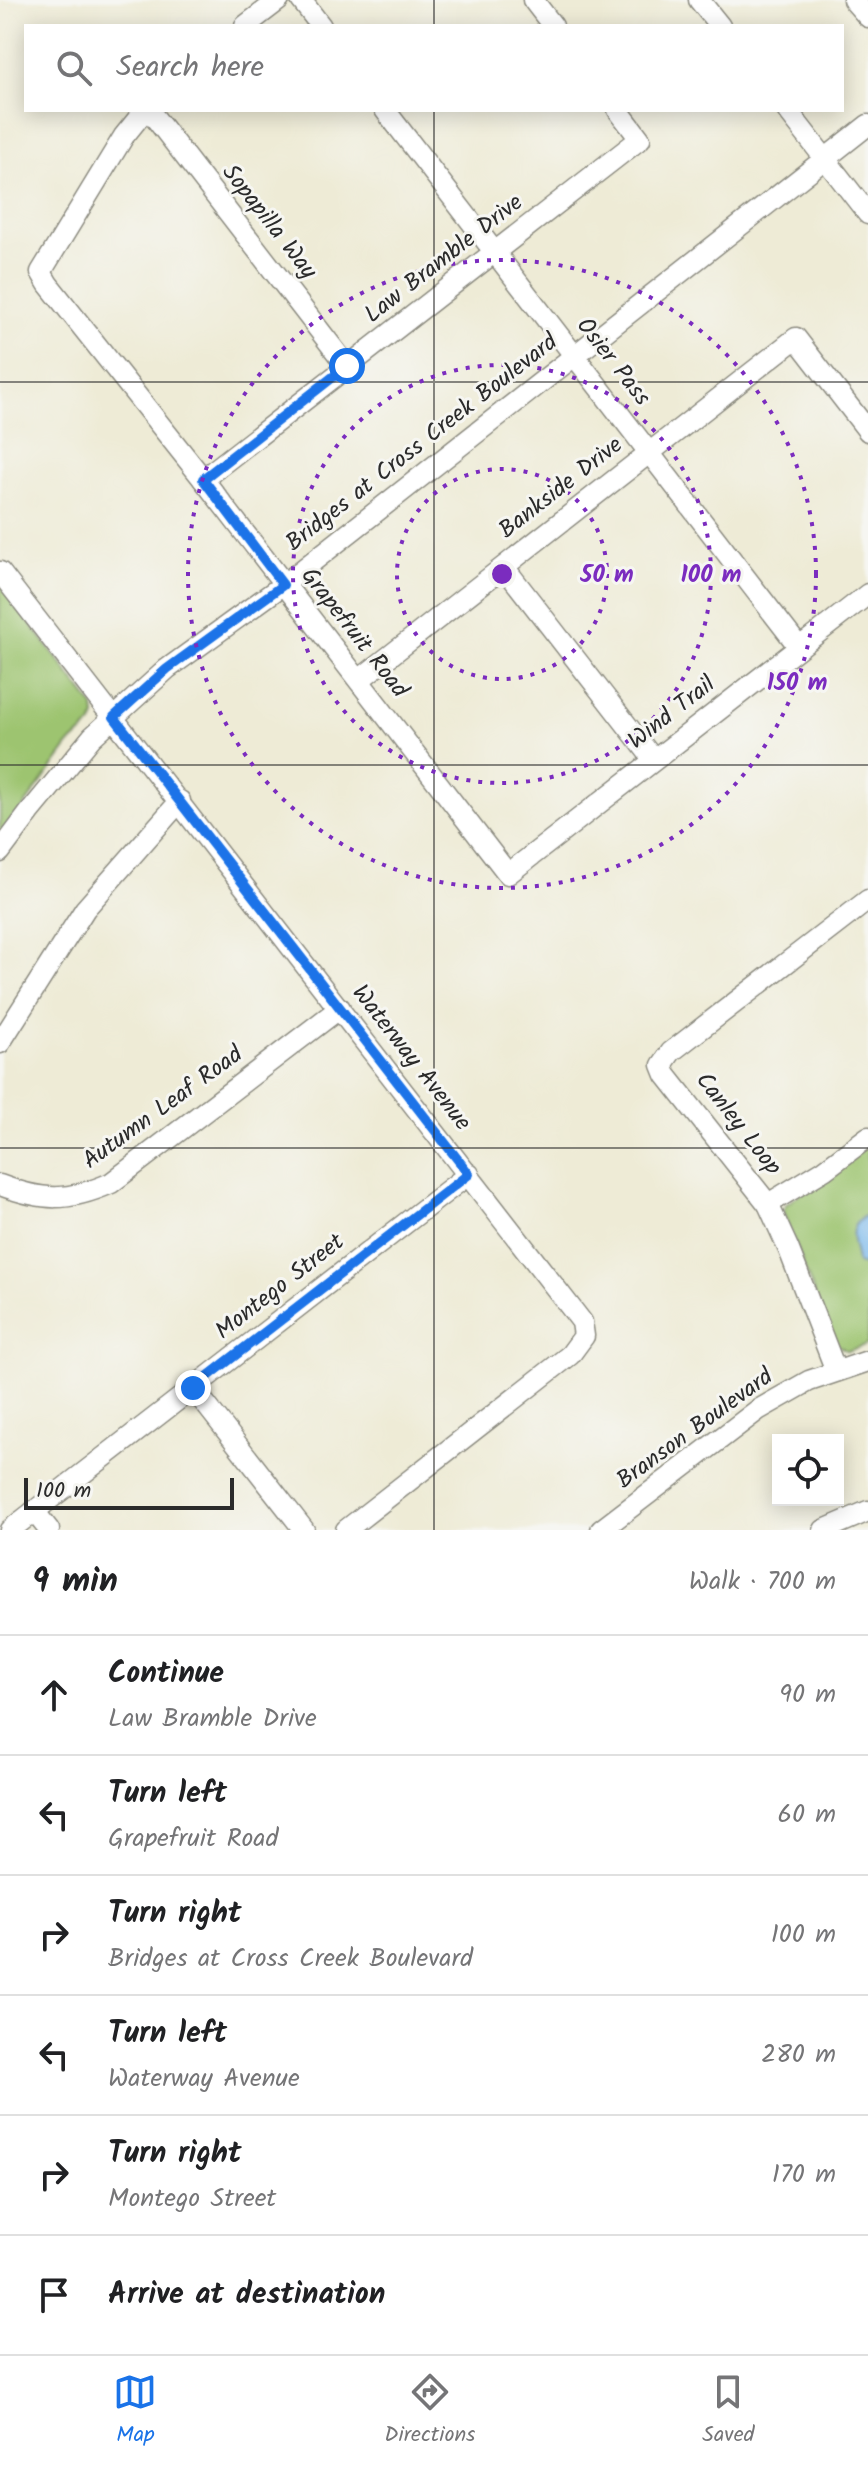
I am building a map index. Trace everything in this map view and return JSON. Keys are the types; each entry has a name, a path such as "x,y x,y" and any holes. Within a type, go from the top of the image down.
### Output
{"street":[{"path":"248,24 279,0"},
{"path":"301,0 319,24"},
{"path":"533,0 551,24"},
{"path":"699,0 718,24"},
{"path":"853,0 868,17"},
{"name":"Grapefruit Road","path":"145,112 124,136 41,272 508,874"},
{"name":"Sopapilla Way","path":"149,112 347,366"},
{"name":"Osier Pass","path":"387,112 799,647"},
{"name":"Law Bramble Drive","path":"203,479 640,139 620,112"},
{"path":"789,112 868,214"},
{"name":"Bridges at Cross Creek Boulevard","path":"0,852 92,737 167,669 283,585 868,125"},
{"name":"Bankside Drive","path":"359,680 796,338 868,431"},
{"path":"504,567 654,760"},
{"name":"Waterway Avenue","path":"0,572 582,1322 584,1336 570,1355 346,1530"},
{"name":"Wind Trail","path":"508,874 868,594"},
{"path":"0,1043 85,909 180,801"},
{"name":"Canley Loop","path":"836,1371 768,1204 666,1075 662,1065 671,1052 868,900"},
{"name":"Autumn Leaf Road","path":"0,1185 27,1195 58,1198 86,1195 111,1183 340,1008"},
{"path":"768,1204 824,1170 868,1137"},
{"name":"Montego Street","path":"10,1530 469,1174"},
{"name":"Branson Boulevard","path":"601,1530 758,1410 809,1381 868,1361"},
{"path":"193,1388 304,1530"},
{"path":"34,1511 49,1530"},
{"path":"824,1530 868,1511"}],"green space":[{"path":"0,584 94,707 95,716 92,724 68,746 0,839"},
{"path":"868,1145 868,1344 847,1351 833,1342 783,1212 785,1205"}],"water":[{"path":"868,1214 867,1267 857,1264 852,1236 855,1225"}],"route":[{"path":"193,1388 469,1174 114,717 167,669 283,585 203,479 347,366"}]}
